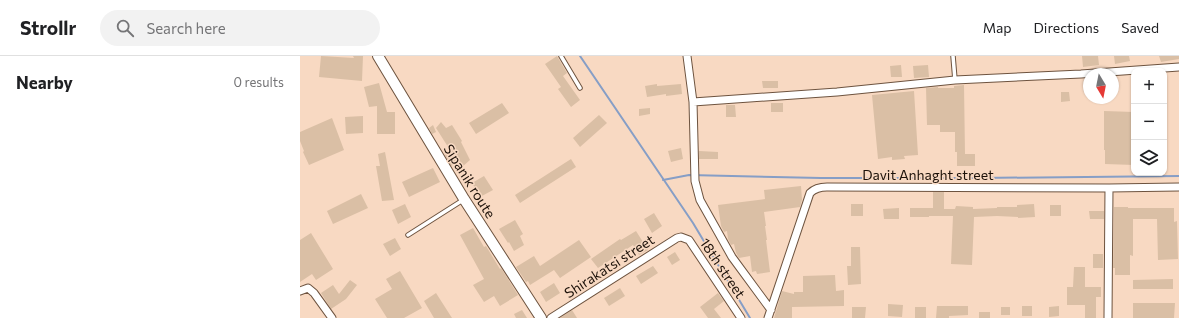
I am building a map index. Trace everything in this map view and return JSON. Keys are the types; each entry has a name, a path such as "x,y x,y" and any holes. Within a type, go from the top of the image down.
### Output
{"main road":[{"name":"Sipanik route","path":"378,56 464,199 541,318"}],"street":[{"path":"687,56 693,102 694,170 700,200 732,257 771,310"},
{"path":"693,102 837,92 955,80 1179,67"},
{"name":"Davit Anhaght street","path":"768,318 810,193 817,188 1179,187"},
{"path":"1108,318 1109,188"},
{"name":"Shirakatsi street","path":"551,318 677,238 681,237"},
{"name":"18th street","path":"681,237 689,240 741,318"},
{"path":"300,291 308,288 314,293 332,318"}],"lane":[{"path":"561,56 580,88"},
{"path":"953,56 955,80"},
{"path":"408,235 464,199"}],"building":[{"path":"321,56 354,58 353,56 363,56 362,81 319,77"},
{"path":"557,56 567,73 563,76 580,100 571,107 558,89 561,87 545,64"},
{"path":"1082,56 1098,56 1099,65 1083,67"},
{"path":"1114,56 1129,56 1130,61 1115,64"},
{"path":"1159,56 1179,56 1179,59 1161,62"},
{"path":"901,65 902,77 891,77 890,66"},
{"path":"928,65 929,77 914,78 913,66"},
{"path":"762,81 778,81 778,88 763,88"},
{"path":"379,83 387,112 395,112 395,134 377,134 377,106 369,107 364,87"},
{"path":"657,84 657,86 681,84 682,94 666,96 666,94 647,97 645,86"},
{"path":"964,85 965,154 975,154 975,166 957,166 955,132 940,132 940,125 927,125 926,88 954,88 954,86"},
{"path":"914,91 918,155 904,156 905,159 892,160 892,157 878,159 872,95"},
{"path":"1061,92 1069,92 1070,101 1061,102"},
{"path":"502,103 509,113 476,134 469,123"},
{"path":"771,103 783,103 783,112 771,112"},
{"path":"726,105 735,105 736,117 726,117"},
{"path":"650,108 650,114 639,116 639,109"},
{"path":"1104,111 1131,112 1131,165 1105,164"},
{"path":"599,115 607,123 580,147 573,138"},
{"path":"363,116 363,133 346,134 345,117"},
{"path":"332,118 344,150 309,165 300,141 300,132"},
{"path":"441,122 446,128 452,125 462,141 461,142 470,160 462,167 459,161 451,166 444,153 450,150 436,128"},
{"path":"433,125 436,132 432,134 429,128"},
{"path":"681,148 683,159 671,162 668,151"},
{"path":"699,151 718,152 718,159 699,159"},
{"path":"385,152 394,200 382,201 376,166 380,166 378,154"},
{"path":"571,159 576,167 520,203 515,195"},
{"path":"433,168 440,182 409,197 402,182"},
{"path":"484,176 493,190 480,197 472,183"},
{"path":"801,186 802,200 800,207 764,212 770,272 757,274 756,271 752,272 750,256 739,258 734,244 731,245 728,239 727,231 724,232 721,226 718,205 765,199 764,190"},
{"path":"933,192 944,192 944,209 955,209 956,206 973,207 973,209 1017,207 1017,205 1034,204 1035,217 974,217 972,265 951,264 953,216 910,217 910,208 933,208"},
{"path":"361,194 368,208 333,224 327,211"},
{"path":"405,204 411,217 398,224 392,210"},
{"path":"851,204 863,204 863,216 851,216"},
{"path":"1050,205 1061,205 1061,216 1050,216"},
{"path":"1114,207 1174,208 1174,222 1177,221 1178,259 1158,260 1157,219 1133,219 1133,256 1130,255 1130,275 1115,275 1115,268 1113,268"},
{"path":"899,208 899,219 884,219 883,209"},
{"path":"1089,211 1104,211 1104,219 1090,219"},
{"path":"654,213 662,226 652,233 644,219"},
{"path":"515,220 523,234 520,236 524,245 514,251 499,229"},
{"path":"473,228 484,247 486,246 518,295 500,306 494,296 484,302 473,285 484,279 460,235"},
{"path":"636,231 648,250 639,255 633,245 598,268 591,259 620,239 621,240"},
{"path":"311,233 333,269 316,280 312,274 300,282 300,240"},
{"path":"395,238 401,249 390,256 383,244"},
{"path":"579,240 591,257 560,278 554,270 530,285 528,281 526,282 516,267 534,256 540,266"},
{"path":"851,247 860,247 861,284 848,285 847,266 851,266"},
{"path":"675,252 680,260 672,265 667,257"},
{"path":"1093,254 1103,254 1103,268 1093,268"},
{"path":"653,266 658,273 641,284 636,276"},
{"path":"1074,267 1085,267 1085,287 1101,287 1101,297 1096,297 1096,318 1085,318 1085,305 1067,305 1067,287 1073,287"},
{"path":"400,271 422,308 404,318 387,318 375,299 392,289 386,279"},
{"path":"835,275 836,291 844,290 844,306 792,307 792,318 774,318 782,291 794,294 794,292 803,292 803,276"},
{"path":"1173,279 1173,289 1133,289 1133,280"},
{"path":"350,280 357,285 346,299 331,309 321,293 333,285 339,294"},
{"path":"554,283 560,293 546,302 540,292"},
{"path":"620,288 625,296 609,306 604,298"},
{"path":"436,293 452,318 434,318 424,301"},
{"path":"718,293 724,301 714,309 721,318 708,318 700,307"},
{"path":"1133,303 1175,303 1174,318 1133,318"},
{"path":"888,304 903,305 902,317 888,316"},
{"path":"937,306 968,306 968,315 949,316 949,318 936,318"},
{"path":"1022,306 1032,306 1032,316 1022,316"},
{"path":"1059,306 1059,316 1049,317 1049,307"},
{"path":"852,307 866,307 865,318 852,318"},
{"path":"915,307 926,307 926,318 915,318"},
{"path":"1001,307 1010,307 1010,315 1001,315"},
{"path":"522,310 527,318 516,318 514,314"},
{"path":"572,310 577,318 560,318"},
{"path":"979,312 990,312 990,318 979,318"}],"waterway":[{"path":"580,56 693,223 750,318"},
{"path":"663,180 689,175 821,178 1179,176"}]}
